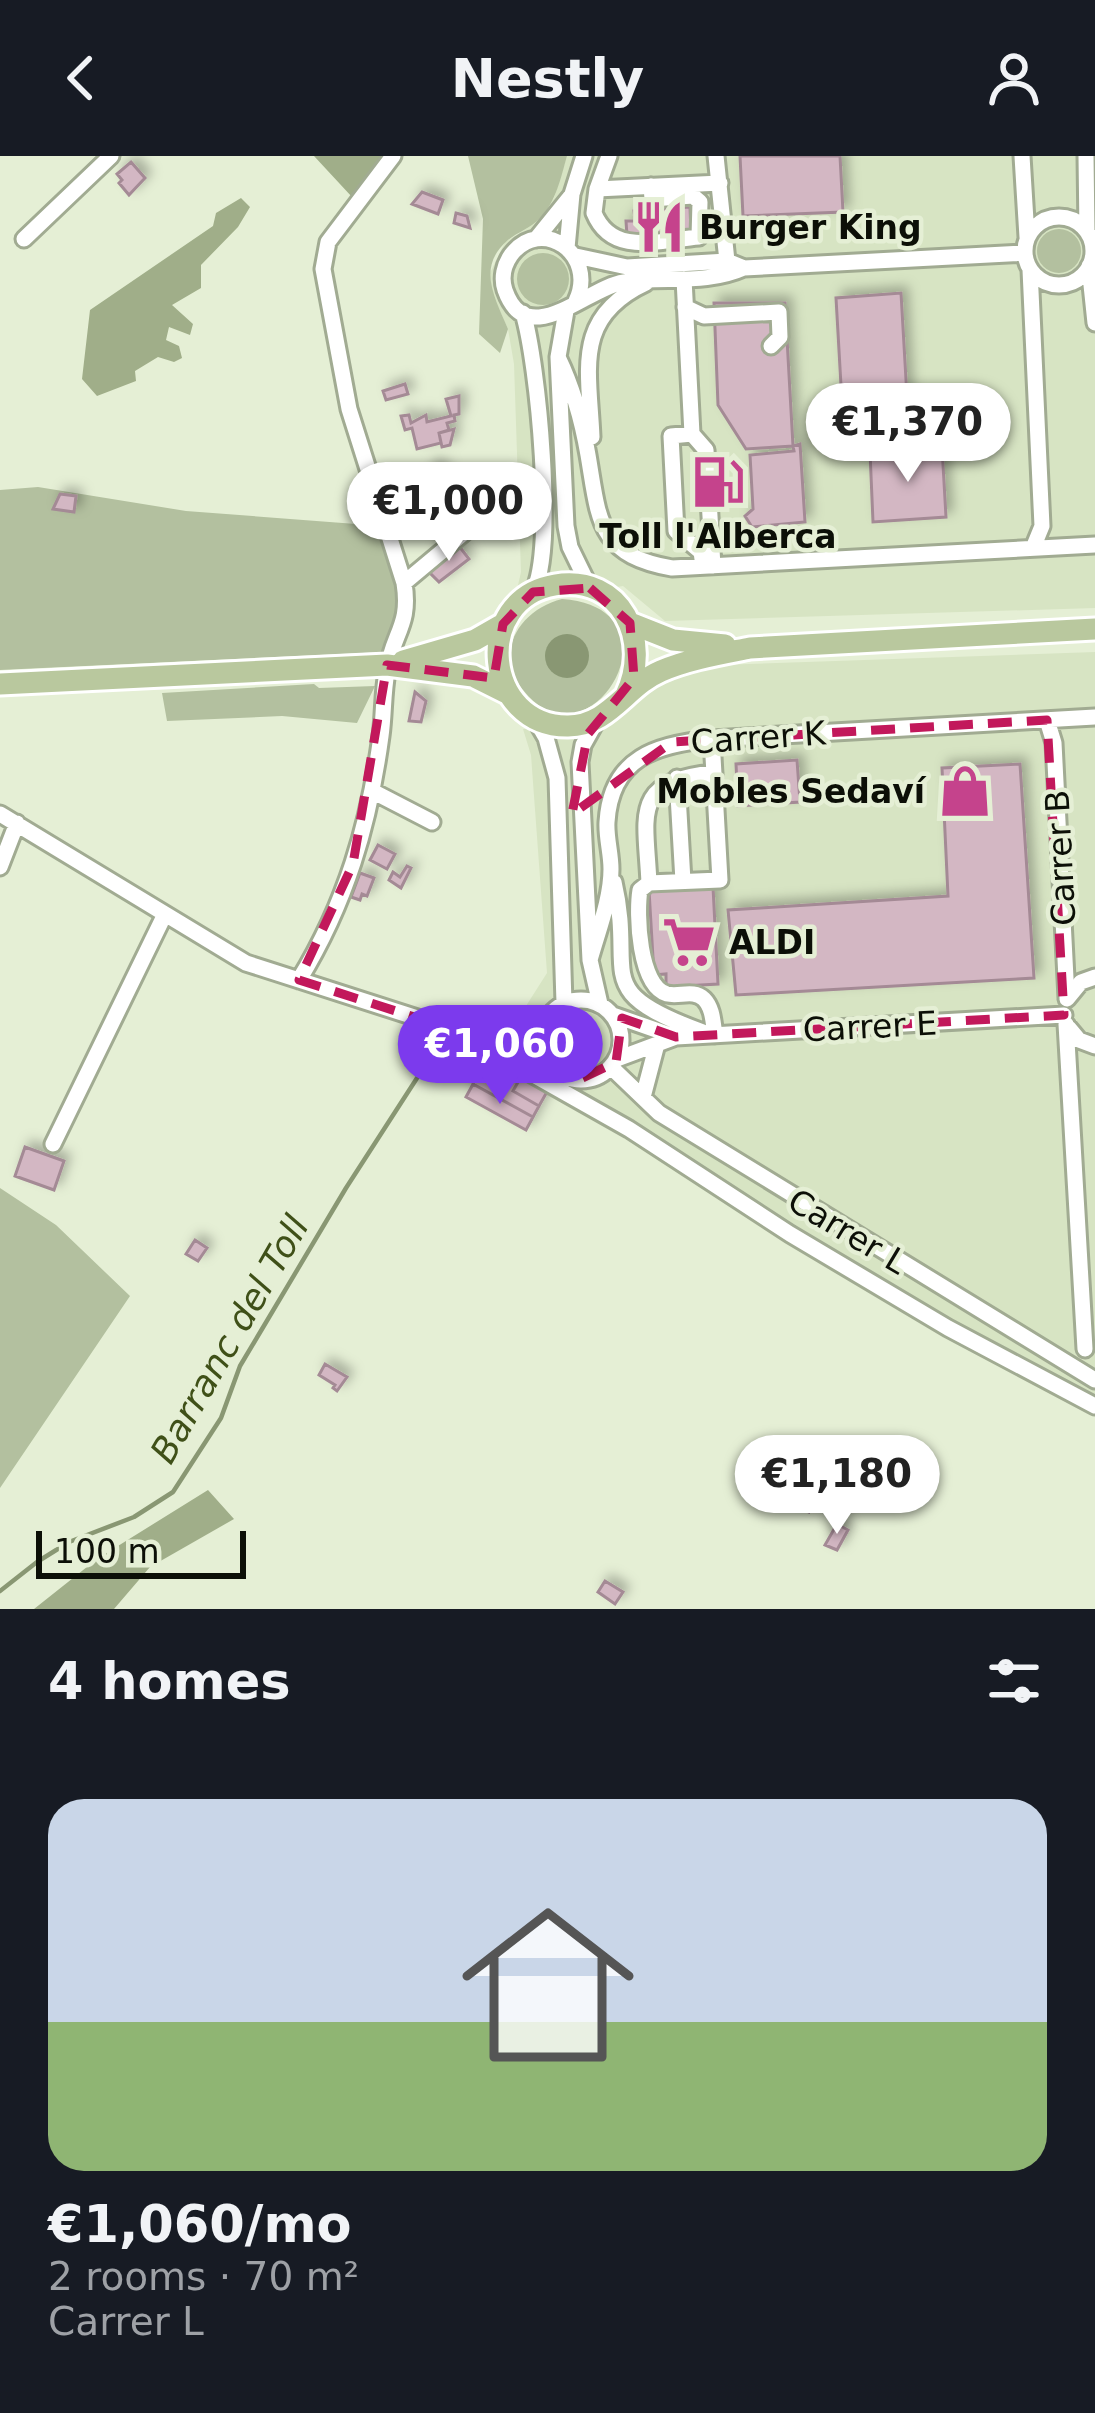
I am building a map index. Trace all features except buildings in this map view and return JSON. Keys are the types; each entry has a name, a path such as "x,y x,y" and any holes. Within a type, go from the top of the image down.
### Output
{"main road":[{"path":"507,693 496,659 503,624 533,592 551,586 590,588 620,608 630,622 638,659 626,695"},
{"path":"630,622 673,640 750,648 1095,629"},
{"path":"387,665 475,640 503,624"},
{"path":"0,684 387,665 473,676 507,693 535,718 566,726 597,720 661,671 750,648"}],"street":[{"path":"24,239 111,156"},
{"path":"299,980 339,909 372,791 387,665 408,610 404,583 349,409 323,269 328,242 393,156"},
{"path":"584,156 572,194 572,252 582,279 558,356 566,526 570,547 590,588"},
{"path":"716,156 727,261"},
{"path":"1022,156 1042,526 1033,548"},
{"path":"1087,156 1095,323"},
{"path":"605,157 594,213 611,239 623,243 699,237 700,202 693,196 652,200 651,186"},
{"path":"597,189 720,183"},
{"path":"533,592 545,555 536,365 523,313 507,295 504,271 515,250 536,239 572,194"},
{"path":"1027,254 1040,222 1060,217 1071,219 1091,249"},
{"path":"536,239 627,267 727,261 744,268"},
{"path":"1027,254 1046,283 1066,284 1091,249"},
{"path":"523,313 544,318 603,287 726,276 744,268 1027,254"},
{"path":"684,279 692,434 706,450 708,566"},
{"path":"590,470 591,337 605,310 649,281"},
{"path":"685,308 704,316 779,311 780,337 771,346"},
{"path":"687,332 704,316"},
{"path":"558,356 573,391 598,518 620,550 651,565 708,566 1095,544"},
{"path":"692,434 671,436 676,531 701,552 708,566"},
{"path":"404,583 483,518"},
{"name":"Carrer K","path":"590,960 611,871 607,821 612,796 625,770 648,751 672,742 1095,717"},
{"path":"535,718 557,778 564,1004"},
{"path":"597,720 580,762 590,960 600,1004"},
{"name":"Carrer B","path":"1047,720 1054,743 1066,1012 1090,1343"},
{"path":"611,871 617,895 621,972 628,988 654,1014 713,1035 704,1000 696,994 667,994 653,986 645,970 638,902 640,890 649,883 720,880 712,739"},
{"path":"649,883 646,814 651,797 676,778 714,773"},
{"path":"676,778 683,881"},
{"path":"372,791 432,822"},
{"path":"0,814 246,963 458,1031 499,1055 542,1051"},
{"path":"0,867 17,823"},
{"path":"53,1144 165,914"},
{"path":"1095,977 1081,982 1066,1012 1079,1040 1095,1046"},
{"path":"586,1000 614,1016 676,1036 614,1063 590,1080 576,1081 548,1064 541,1037 547,1019 564,1004 586,1000"},
{"name":"Carrer E","path":"676,1036 1066,1012"},
{"path":"614,1016 622,1034 614,1063"},
{"path":"643,1097 657,1044"},
{"path":"510,1057 514,1064 646,1140 790,1234 948,1328 1095,1406"},
{"name":"Carrer L","path":"614,1063 659,1113 1095,1380"},
{"path":"1072,1366 1090,1343"}],"highlighted area":[{"path":"590,588 630,623 634,678 588,734 572,814 672,742 1047,720 1064,1015 676,1037 622,1018 616,1062 576,1081 542,1051 499,1055 458,1031 299,980 353,864 387,665 494,678 503,624 533,592"}],"shaded area":[{"path":"314,156 386,156 352,197"},
{"path":"468,156 567,156 546,212 508,240 493,261 491,283 508,329 500,353 479,334 483,219"},
{"path":"567,156 1095,156 1095,608 665,621 623,586 514,603 521,572 514,364 490,273 505,242 529,227 554,198"},
{"path":"241,198 250,207 238,227 201,265 201,288 172,305 193,324 190,335 169,327 166,340 179,346 182,358 174,362 158,357 135,371 136,381 97,396 82,379 90,310 213,226 216,213"},
{"path":"1059,229 1075,235 1081,251 1075,267 1059,273 1043,267 1037,251 1043,235"},
{"path":"543,253 562,260 569,279 562,298 543,305 524,298 517,279 524,260"},
{"path":"38,487 186,511 382,526 404,595 384,652 0,670 0,490"},
{"path":"562,599 599,609 618,629 623,654 615,680 598,701 575,713 549,711 523,690 510,661 523,622","holes":["577,637 587,647 547,664 546,649"]},
{"path":"567,634 582,641 589,656 582,671 567,678 552,671 545,656 552,641"},
{"path":"1095,652 1095,1412 487,1056 498,1050 547,973 531,755 523,729 545,728 626,699 690,666"},
{"path":"314,684 319,688 375,686 357,723 282,716 167,721 162,693"},
{"path":"0,1188 56,1225 130,1296 0,1488"},
{"path":"208,1490 234,1519 150,1567 114,1609 34,1609 97,1559"}],"waterway":[{"name":"Barranc del Toll","path":"0,1591 69,1542 134,1517 173,1492 221,1418 240,1366 439,1044"}],"place":[{"name":"Burger King","path":"659,227"},
{"name":"Toll l'Alberca","path":"718,482"},
{"name":"Mobles Sedaví","path":"965,791"},
{"name":"ALDI","path":"689,942"}]}
